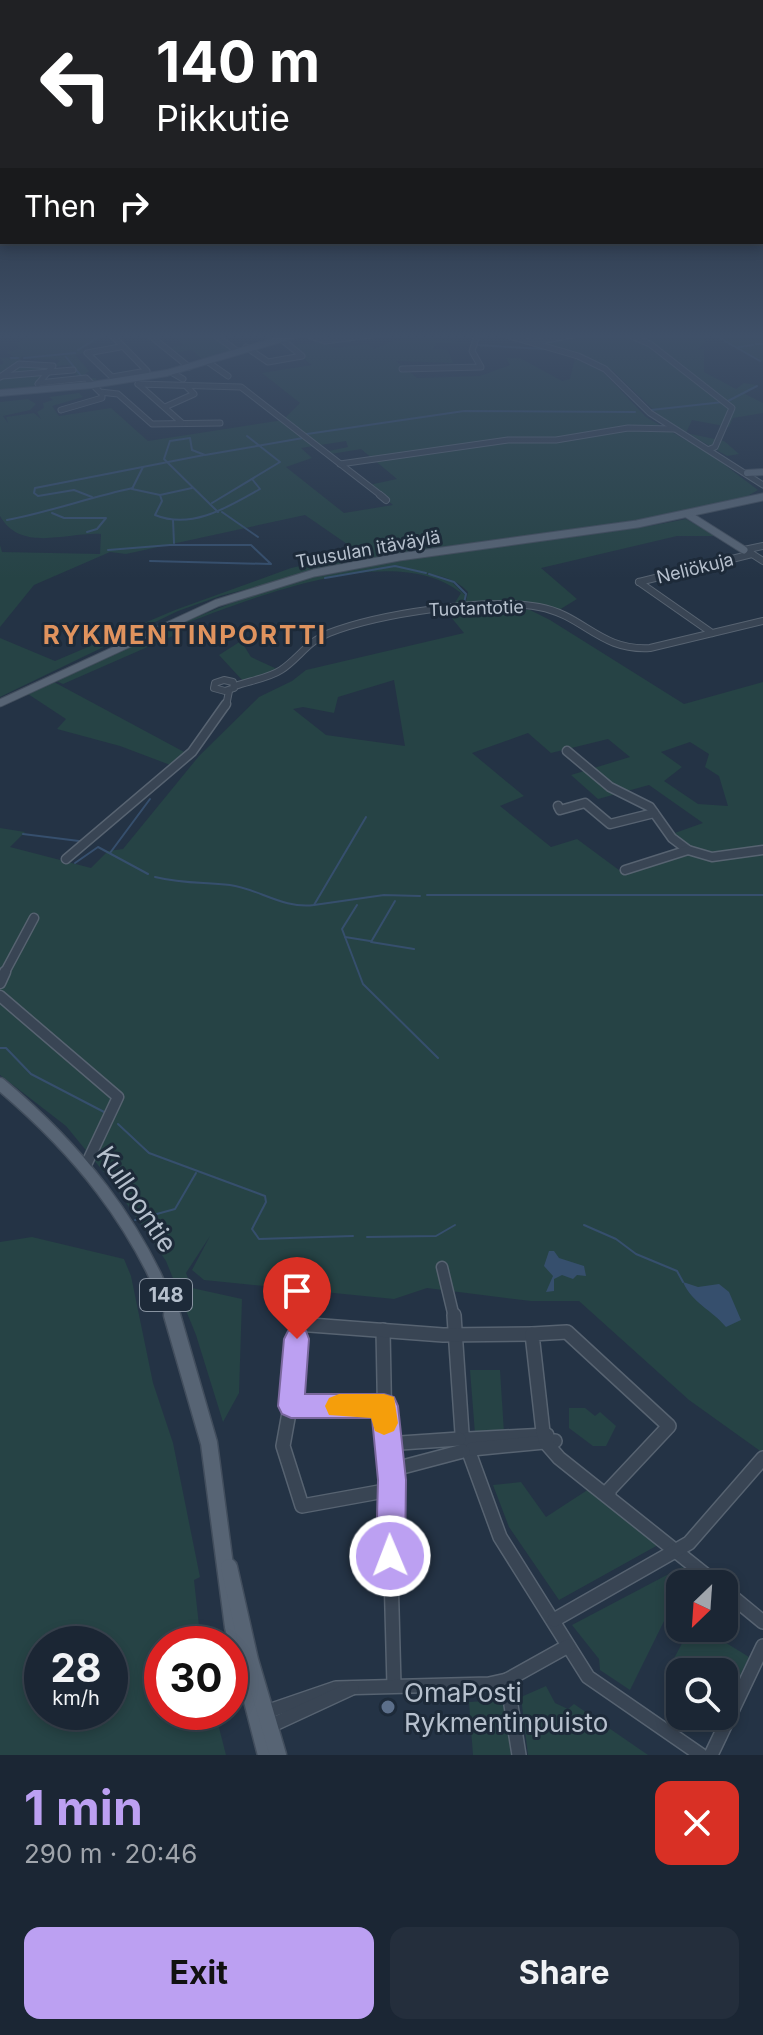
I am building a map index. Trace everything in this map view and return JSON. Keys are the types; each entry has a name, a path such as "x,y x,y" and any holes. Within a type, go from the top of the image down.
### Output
{"main road":[{"path":"747,473 763,472"},
{"name":"Tuusulan itäväylä","path":"0,703 171,622 217,603 303,576 378,560 681,515 763,497"},
{"path":"698,511 695,516 748,552"},
{"path":"681,515 718,531"},
{"name":"Kulloontie","path":"0,1084 43,1120 86,1165 146,1255 177,1321 196,1383 226,1559 262,1721 266,1755"},
{"name":"Kulloontie","path":"262,1721 278,1755"}],"street":[{"path":"140,415 149,424 220,423"},
{"path":"173,415 182,424"},
{"path":"277,415 386,500"},
{"path":"654,415 763,485"},
{"path":"710,449 715,447 729,415"},
{"path":"340,464 508,440 556,440 628,428 674,429"},
{"name":"Neliökuja","path":"712,633 639,582 763,546"},
{"path":"748,552 763,561"},
{"name":"Tuotantotie","path":"66,859 192,752 225,709 229,689 280,671 306,646 328,633 436,608 511,604 553,610 610,643 631,649 763,621"},
{"path":"567,751 572,752 610,787 635,797 654,813 672,838 688,850 712,857 763,850"},
{"path":"558,806 560,810 585,803 610,824 654,813"},
{"path":"625,870 688,850"},
{"path":"0,983 18,943 34,918"},
{"path":"0,996 118,1097 117,1105 100,1134 96,1155 86,1165"},
{"path":"442,1267 451,1289 462,1433 500,1537 593,1682 701,1755"},
{"path":"390,1490 302,1506 283,1446 291,1406 297,1324 456,1335 567,1332 669,1426 609,1490 609,1496"},
{"path":"383,1330 386,1444 391,1470 394,1685"},
{"path":"532,1334 547,1437 559,1458 700,1570"},
{"path":"291,1406 384,1406"},
{"path":"386,1444 466,1444 547,1437"},
{"path":"391,1470 466,1444"},
{"path":"554,1620 689,1543 763,1458"},
{"path":"738,1601 763,1622"},
{"path":"262,1721 356,1686 489,1684 507,1680 568,1646"},
{"path":"711,1755 763,1646"},
{"path":"507,1680 519,1755"}],"green space":[{"path":"0,415 8,415 3,416 8,423 6,417 21,415 36,415 41,419 39,415 119,415 148,441 283,420 288,415 644,415 713,456 758,490 744,498 664,516 402,555 394,553 397,556 317,571 220,596 178,611 0,697 0,638 55,661 175,610 291,568 360,553 305,515 126,554 110,552 34,585 0,627 0,545 2,552 100,554 101,534 32,537 9,527 0,516","holes":["346,441 348,447 329,451 331,454 361,449 397,479 369,485 393,505 344,513 286,467 312,458 301,448"]},
{"path":"659,415 752,415 733,418 729,427 692,420 686,432"},
{"path":"688,433 724,441 739,454 727,456"},
{"path":"686,519 716,536 677,536 541,568 577,599 559,610 521,603 466,602 468,592 459,584 425,573 452,582 466,596 463,602 454,604 461,593 433,578 400,572 364,572 325,578 249,600 186,623 191,628 63,684 56,681 128,647 236,601 311,577 392,559 603,533"},
{"path":"530,610 684,704 763,682 763,1453 689,1400 579,1301 531,1301 427,1288 394,1299 204,1280 192,1270 210,1236 186,1273 192,1288 242,1299 239,1393 223,1422 196,1335 166,1261 112,1182 66,1126 0,1075 0,828 25,832 10,847 91,868 108,851 123,849 199,756 259,697 292,681 306,670 464,633 446,611","holes":["394,680 405,746 326,735 293,709 303,707 334,713 338,697","528,733 551,753 608,739 630,757 571,775 598,799 649,785 703,823 672,834 691,851 623,873 577,839 551,847 500,806 524,796 472,753","690,742 709,754 705,767 719,776 728,806 698,804 664,781 682,767 661,752"]},
{"path":"241,641 251,657 277,669 243,681 219,655"},
{"path":"54,682 186,753 173,766 120,746 57,729 66,719 28,694"},
{"path":"32,1237 124,1259 131,1276 153,1383 173,1443 200,1577 194,1580 199,1626 144,1626 144,1730 220,1730 226,1755 0,1755 0,1242"},
{"path":"470,1370 500,1370 504,1433 475,1434"},
{"path":"569,1408 585,1408 595,1416 600,1412 616,1426 606,1446 593,1446 569,1428"},
{"path":"521,1482 546,1517 589,1489 658,1545 559,1600 509,1527 493,1485"},
{"path":"666,1575 666,1617 630,1690 600,1670 599,1659 572,1625"},
{"path":"683,1642 725,1642 749,1657 738,1679 738,1658 674,1658"},
{"path":"546,1686 555,1703 568,1709 574,1704 648,1755 528,1755 521,1697"},
{"path":"504,1700 511,1755 473,1755 469,1702"}],"water":[{"path":"549,1251 554,1251 559,1258 584,1266 586,1276 577,1275 573,1279 562,1275 554,1279 554,1291 546,1292 553,1276 544,1266"},
{"path":"683,1282 698,1287 719,1284 729,1292 741,1320 726,1327 692,1296"}],"waterway":[{"path":"307,434 437,415"},
{"path":"247,436 259,446"},
{"path":"167,462 164,459 170,441 190,438 192,450 205,455 259,446"},
{"path":"259,446 303,438"},
{"path":"212,503 280,462 259,446"},
{"path":"167,462 204,455"},
{"path":"92,497 74,490 38,496 34,493 35,488 167,462"},
{"path":"167,462 217,511"},
{"path":"132,488 143,467"},
{"path":"217,511 260,489 252,479"},
{"path":"7,520 132,488"},
{"path":"132,488 160,495"},
{"path":"160,495 192,488"},
{"path":"160,495 162,501 155,515 169,519 196,518 217,511"},
{"path":"222,512 258,537"},
{"path":"52,513 64,518 106,518 97,529 87,532"},
{"path":"173,520 174,543"},
{"path":"108,550 170,545 251,545 271,564 150,561"},
{"path":"325,578 395,566 426,573"},
{"path":"429,574 454,582 466,594 464,603"},
{"path":"110,853 150,799"},
{"path":"314,905 366,817"},
{"path":"23,834 79,841"},
{"path":"75,863 98,847 148,874"},
{"path":"155,877 230,885 292,904 314,905"},
{"path":"314,905 384,895 420,896"},
{"path":"427,895 763,895"},
{"path":"395,901 371,942 414,949"},
{"path":"345,937 342,929 357,905"},
{"path":"345,937 370,941"},
{"path":"345,937 363,984 438,1058"},
{"path":"0,1048 6,1048 31,1074 106,1113"},
{"path":"118,1124 149,1153 265,1196 266,1202 252,1229 259,1239 353,1236"},
{"path":"135,1220 175,1209 196,1173"},
{"path":"367,1237 436,1236 455,1225"},
{"path":"584,1225 616,1239 636,1254 677,1271 683,1282"},
{"path":"300,1302 301,1297"},
{"path":"297,1317 298,1311"}],"slow traffic":[{"path":"339,1406 384,1406 384,1423"}],"place":[{"name":"OmaPosti Rykmentinpuisto","path":"388,1707"}],"district":[{"name":"RYKMENTINPORTTI","path":"185,634"}],"route":[{"path":"297,1339 291,1406 384,1406 385,1438 392,1480 389,1497 390,1556"}]}
